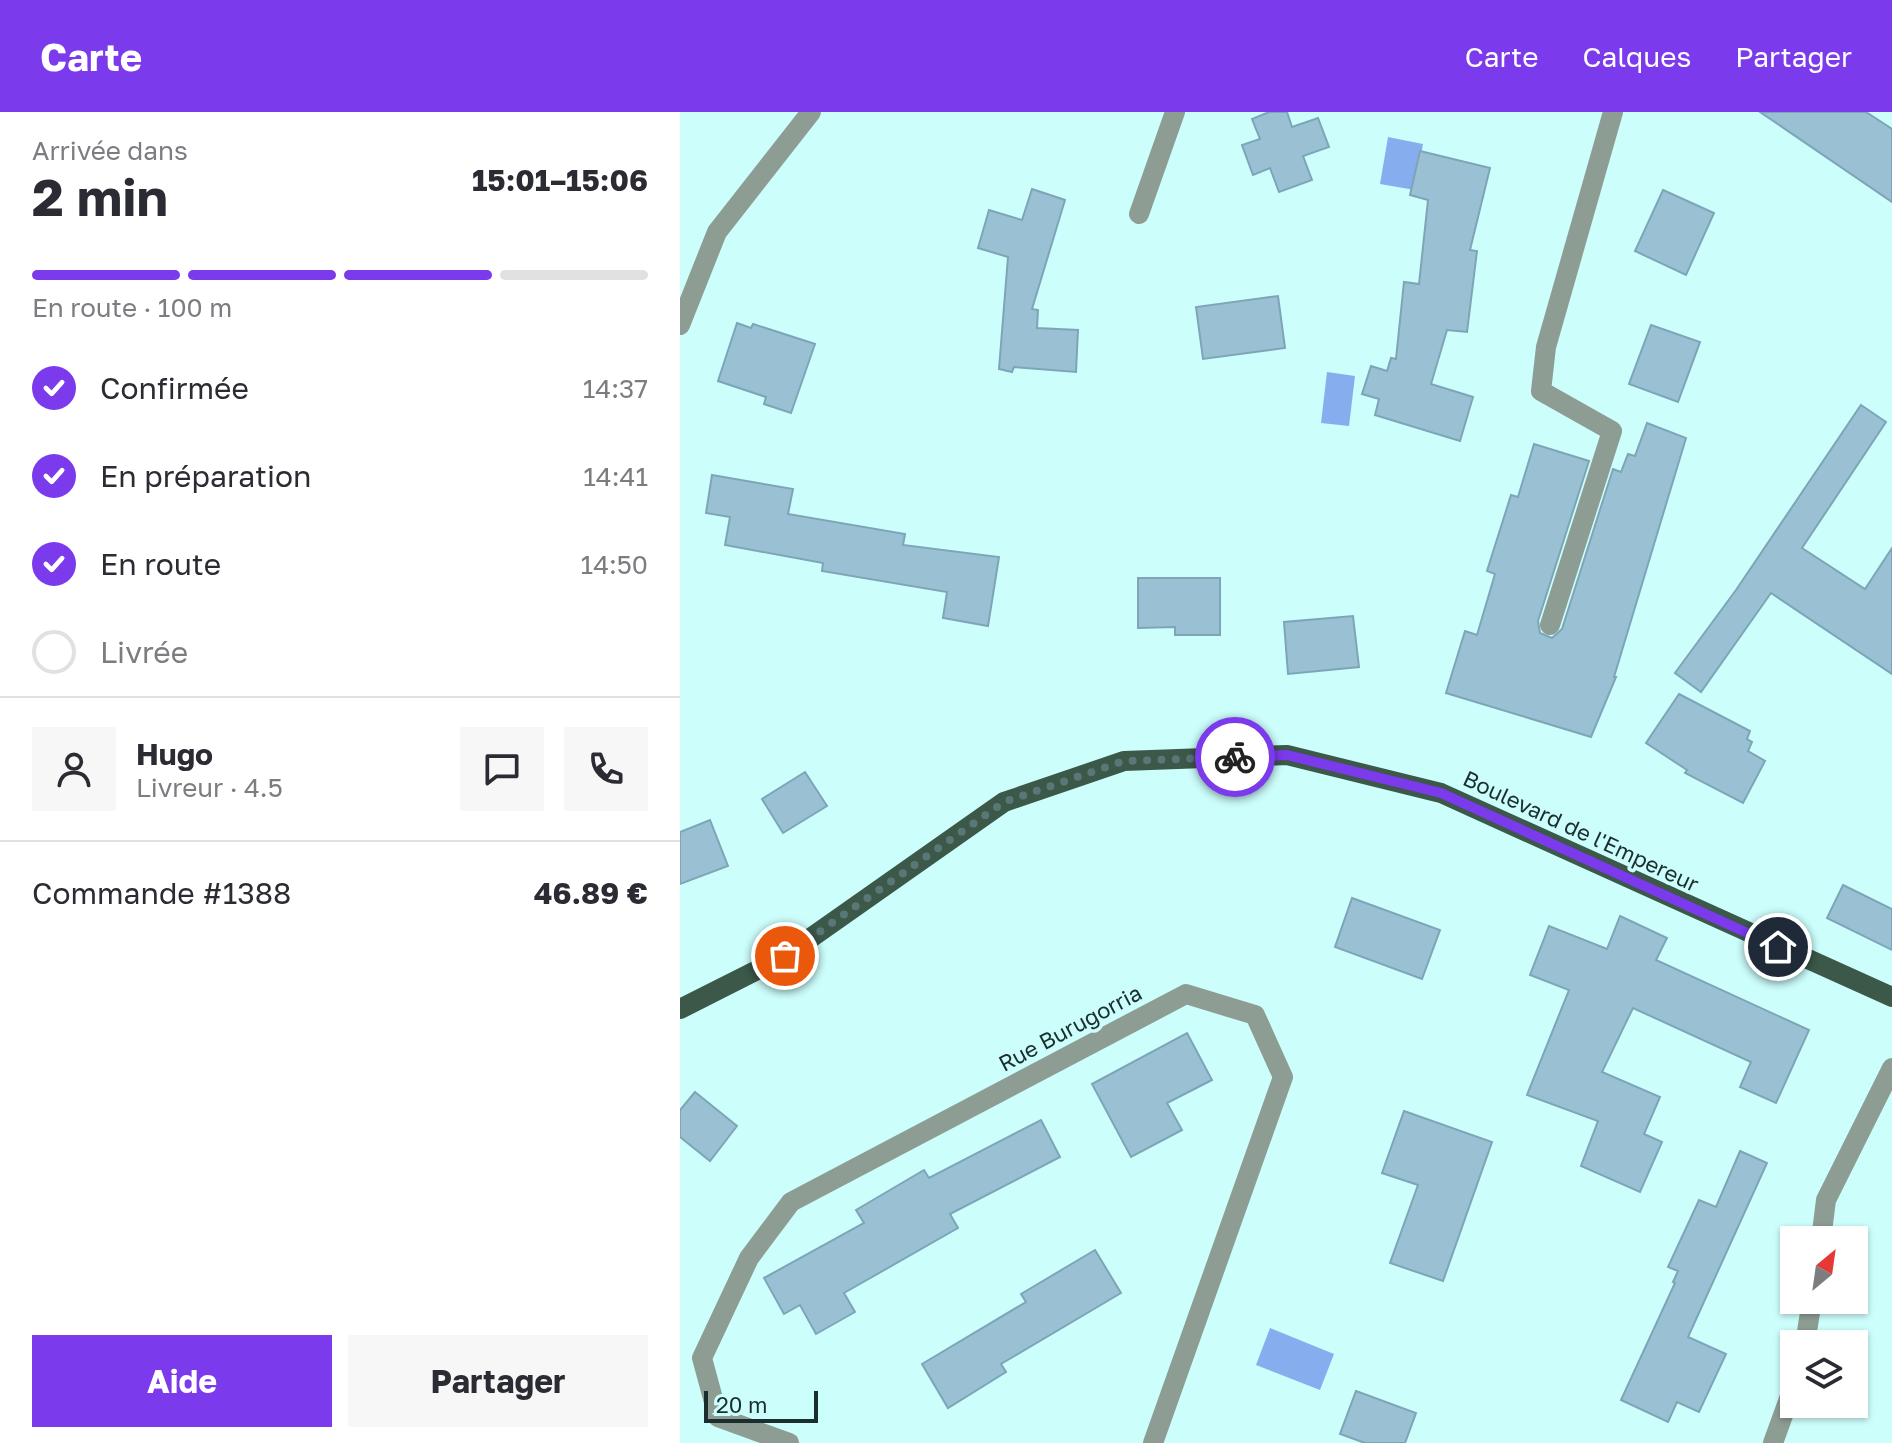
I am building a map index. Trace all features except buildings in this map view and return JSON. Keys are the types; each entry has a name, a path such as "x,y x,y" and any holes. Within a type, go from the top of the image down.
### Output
{"main road":[{"name":"Boulevard de l'Empereur","path":"680,1009 785,956 1004,802 1124,761 1287,755 1441,793 1892,997"}],"street":[{"path":"680,325 717,232 811,112"},
{"path":"1139,214 1175,112"},
{"path":"1550,625 1612,431 1541,391 1546,347 1613,112"},
{"name":"Rue Burugorria","path":"789,1443 718,1417 702,1358 749,1258 791,1202 1186,994 1255,1015 1283,1077 1153,1443"},
{"path":"1823,1226 1826,1200 1892,1068"},
{"path":"1773,1443 1782,1418"}],"water":[{"path":"1388,137 1423,144 1415,190 1380,184"},
{"path":"1327,372 1355,376 1349,426 1321,423"},
{"path":"1270,1328 1334,1354 1320,1390 1256,1365"}],"way so far":[{"path":"785,956 1004,802 1124,761 1235,757"}],"route":[{"path":"1235,757 1287,755 1441,793 1778,947"}]}
